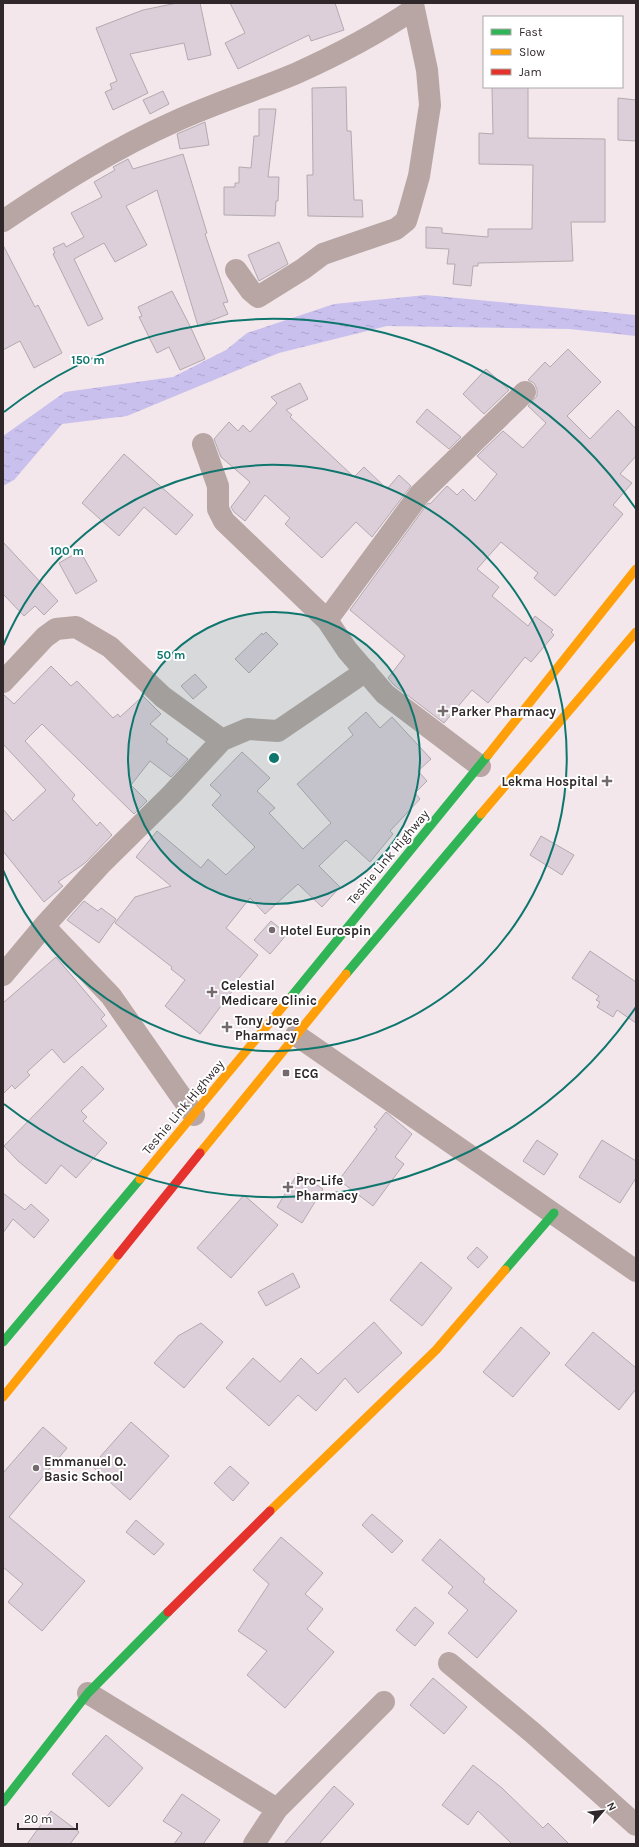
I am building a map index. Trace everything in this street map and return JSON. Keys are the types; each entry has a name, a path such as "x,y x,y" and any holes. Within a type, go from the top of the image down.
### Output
{"main road":[{"name":"Teshie Link Highway","path":"3,1342 194,1115 480,766 636,570"},
{"path":"3,1397 375,938 580,700 636,632"},
{"path":"3,1802 88,1693 229,1551 436,1350 554,1214"}],"street":[{"path":"3,221 52,188 109,155 176,121 298,72 384,29 414,6 427,70 430,106 419,176 406,221 396,230 323,254 303,270 258,296 251,291 236,270"},
{"path":"326,620 419,495 525,392"},
{"path":"203,444 218,486 218,509 224,521 326,620 347,650 385,694 480,766"},
{"path":"3,682 45,637 56,629 76,626 110,647 163,697 222,740"},
{"path":"4,974 44,926 100,865 172,794 222,740 248,729 278,731 366,671"},
{"path":"44,926 111,996 194,1115"},
{"path":"296,1035 636,1271"},
{"path":"449,1663 511,1714 636,1825"},
{"path":"88,1693 278,1809"},
{"path":"254,1844 278,1809 384,1702"}],"water":[{"path":"426,295 636,315 636,336 569,329 387,326 279,353 127,416 62,424 14,480 3,486 3,436 65,392 173,377 226,350 247,333 334,304"}],"building":[{"path":"177,3 200,3 211,55 188,60 184,43 130,54 148,93 113,110 105,92 112,89 110,84 117,81 96,28 143,10"},
{"path":"230,3 335,3 344,30 311,41 309,35 238,69 225,43 245,33"},
{"path":"346,87 347,131 351,131 354,200 362,200 363,217 308,216 307,175 313,175 312,88"},
{"path":"492,88 528,88 528,138 605,139 605,222 571,222 573,261 478,263 478,266 473,266 471,286 453,284 455,264 447,264 449,249 426,248 426,227 442,228 442,233 488,237 488,229 532,229 533,165 479,164 479,133 493,134"},
{"path":"163,91 169,104 150,114 143,100"},
{"path":"618,98 636,100 636,141 618,140"},
{"path":"259,109 276,109 268,177 279,177 278,201 276,201 275,216 224,215 224,187 235,187 235,183 239,183 239,167 251,168 254,136 259,136"},
{"path":"205,122 209,145 180,149 177,134"},
{"path":"183,154 207,233 205,234 228,302 223,303 228,314 198,326 157,190 126,206 147,245 115,262 104,243 74,259 103,319 88,326 53,254 55,253 53,248 64,243 66,247 84,237 71,213 102,197 94,182 115,170 113,167 128,159 133,169"},
{"path":"279,242 288,264 259,281 248,255"},
{"path":"3,245 35,307 38,305 62,353 34,368 20,341 3,350"},
{"path":"172,291 205,359 180,370 169,347 157,353 139,317 142,316 138,307"},
{"path":"568,349 601,382 567,416 590,439 618,410 636,429 636,456 620,474 632,483 613,505 623,514 555,596 534,578 538,573 501,542 477,569 499,587 492,596 528,626 535,616 553,630 551,632 554,635 531,662 525,657 488,703 472,690 444,723 394,685 388,678 405,656 350,610 428,503 430,504 447,486 457,495 463,489 475,501 497,474 477,456 503,431 523,448 546,423 528,406 537,396 537,389 534,383 528,380 545,362 550,367"},
{"path":"486,369 509,390 484,414 463,394"},
{"path":"300,383 308,399 286,410 292,415 290,417 354,477 364,467 387,489 399,475 411,486 372,537 356,522 322,558 285,524 290,518 265,495 245,521 234,512 231,507 250,482 221,457 214,439 229,422 238,431 243,425 250,432 277,403 271,397"},
{"path":"427,409 461,437 449,449 416,422"},
{"path":"124,454 193,515 176,535 144,507 119,536 82,503"},
{"path":"3,542 58,601 44,615 35,606 24,616 3,594"},
{"path":"80,551 97,581 76,594 59,563"},
{"path":"266,632 278,644 249,673 235,659 262,633 263,635"},
{"path":"51,666 71,686 77,681 113,718 118,714 120,717 143,696 161,714 150,724 168,739 166,742 188,759 171,777 150,761 131,785 147,801 134,814 42,724 25,741 75,795 72,799 97,826 100,822 112,835 85,863 58,882 63,886 44,902 3,851 3,809 13,821 46,790 3,744 3,694 14,704"},
{"path":"195,674 207,687 193,699 181,686"},
{"path":"366,712 380,728 392,717 431,759 418,771 427,781 415,793 420,799 390,831 393,834 370,862 346,840 319,866 340,887 322,907 298,884 265,914 250,898 226,928 258,955 231,988 233,990 200,1034 165,1006 185,980 171,969 172,967 115,923 135,897 171,886 136,857 157,831 201,868 208,859 226,875 255,847 212,805 221,795 210,785 242,752 270,778 257,791 275,808 269,813 303,849 331,823 297,784 353,735 348,728"},
{"path":"541,836 574,855 562,875 530,855"},
{"path":"84,901 98,911 101,908 116,919 99,943 67,920"},
{"path":"271,921 287,934 270,954 254,940"},
{"path":"590,951 636,982 636,1023 617,1010 613,1017 597,1007 600,1002 596,1000 599,996 572,978"},
{"path":"56,957 105,1015 101,1019 107,1026 64,1063 52,1049 27,1072 30,1075 15,1089 12,1085 3,1094 3,1003"},
{"path":"82,1066 104,1089 81,1111 87,1117 83,1121 107,1143 76,1178 61,1165 46,1184 18,1161 4,1146"},
{"path":"386,1112 412,1134 395,1157 404,1164 373,1206 339,1180 377,1129 374,1127"},
{"path":"537,1140 558,1154 544,1175 523,1161"},
{"path":"602,1140 636,1161 636,1178 620,1203 579,1177"},
{"path":"298,1173 323,1189 302,1223 277,1207"},
{"path":"3,1193 25,1210 31,1204 49,1220 34,1238 13,1219 3,1233"},
{"path":"244,1195 278,1225 231,1278 197,1248"},
{"path":"477,1247 488,1257 478,1268 467,1258"},
{"path":"421,1262 452,1288 422,1326 390,1300"},
{"path":"293,1273 300,1287 266,1306 258,1292"},
{"path":"374,1322 402,1353 358,1393 345,1378 316,1411 298,1395 269,1426 226,1388 253,1358 280,1382 301,1358 318,1374"},
{"path":"201,1323 223,1342 184,1388 154,1363 178,1336"},
{"path":"521,1327 550,1353 513,1397 483,1372"},
{"path":"593,1332 636,1368 636,1389 619,1410 565,1365"},
{"path":"131,1422 169,1456 130,1500 92,1466"},
{"path":"43,1427 67,1448 9,1517 85,1581 42,1631 8,1602 23,1584 3,1567 3,1473"},
{"path":"230,1466 249,1483 233,1501 214,1483"},
{"path":"372,1514 403,1541 392,1553 362,1525"},
{"path":"136,1520 164,1544 154,1555 126,1532"},
{"path":"281,1537 323,1573 305,1594 323,1609 307,1629 334,1652 285,1708 247,1675 267,1651 238,1631 269,1584 253,1570"},
{"path":"440,1539 485,1579 483,1582 517,1611 477,1658 448,1633 468,1610 448,1593 453,1587 422,1560"},
{"path":"415,1607 434,1623 415,1646 396,1630"},
{"path":"433,1678 467,1707 444,1734 410,1705"},
{"path":"106,1735 143,1768 109,1807 72,1774"},
{"path":"473,1765 502,1788 543,1828 548,1823 569,1844 512,1844 478,1811 468,1825 442,1805"},
{"path":"334,1786 354,1804 319,1844 284,1844"},
{"path":"182,1794 220,1820 203,1844 174,1844 182,1833 163,1821"},
{"path":"51,1811 79,1832 70,1844 27,1844"}],"traffic: fast":[{"path":"290,998 488,755"},
{"path":"346,974 481,814"},
{"path":"3,1342 140,1179"},
{"path":"505,1270 554,1213"},
{"path":"3,1802 88,1693 168,1612"}],"traffic: slow":[{"path":"488,755 636,569"},
{"path":"481,814 636,632"},
{"path":"200,1153 346,974"},
{"path":"140,1179 290,998"},
{"path":"3,1397 118,1255"},
{"path":"270,1511 436,1350 505,1270"}],"traffic: jam":[{"path":"118,1255 200,1153"},
{"path":"168,1612 270,1511"}],"place":[{"name":"Parker Pharmacy","path":"443,711"},
{"name":"Lekma Hospital","path":"607,781"},
{"name":"Hotel Eurospin","path":"272,930"},
{"name":"Celestial Medicare Clinic","path":"212,992"},
{"name":"Tony Joyce Pharmacy","path":"227,1027"},
{"name":"ECG","path":"286,1073"},
{"name":"Pro-Life Pharmacy","path":"288,1187"},
{"name":"Emmanuel O. Basic School","path":"36,1468"}]}
